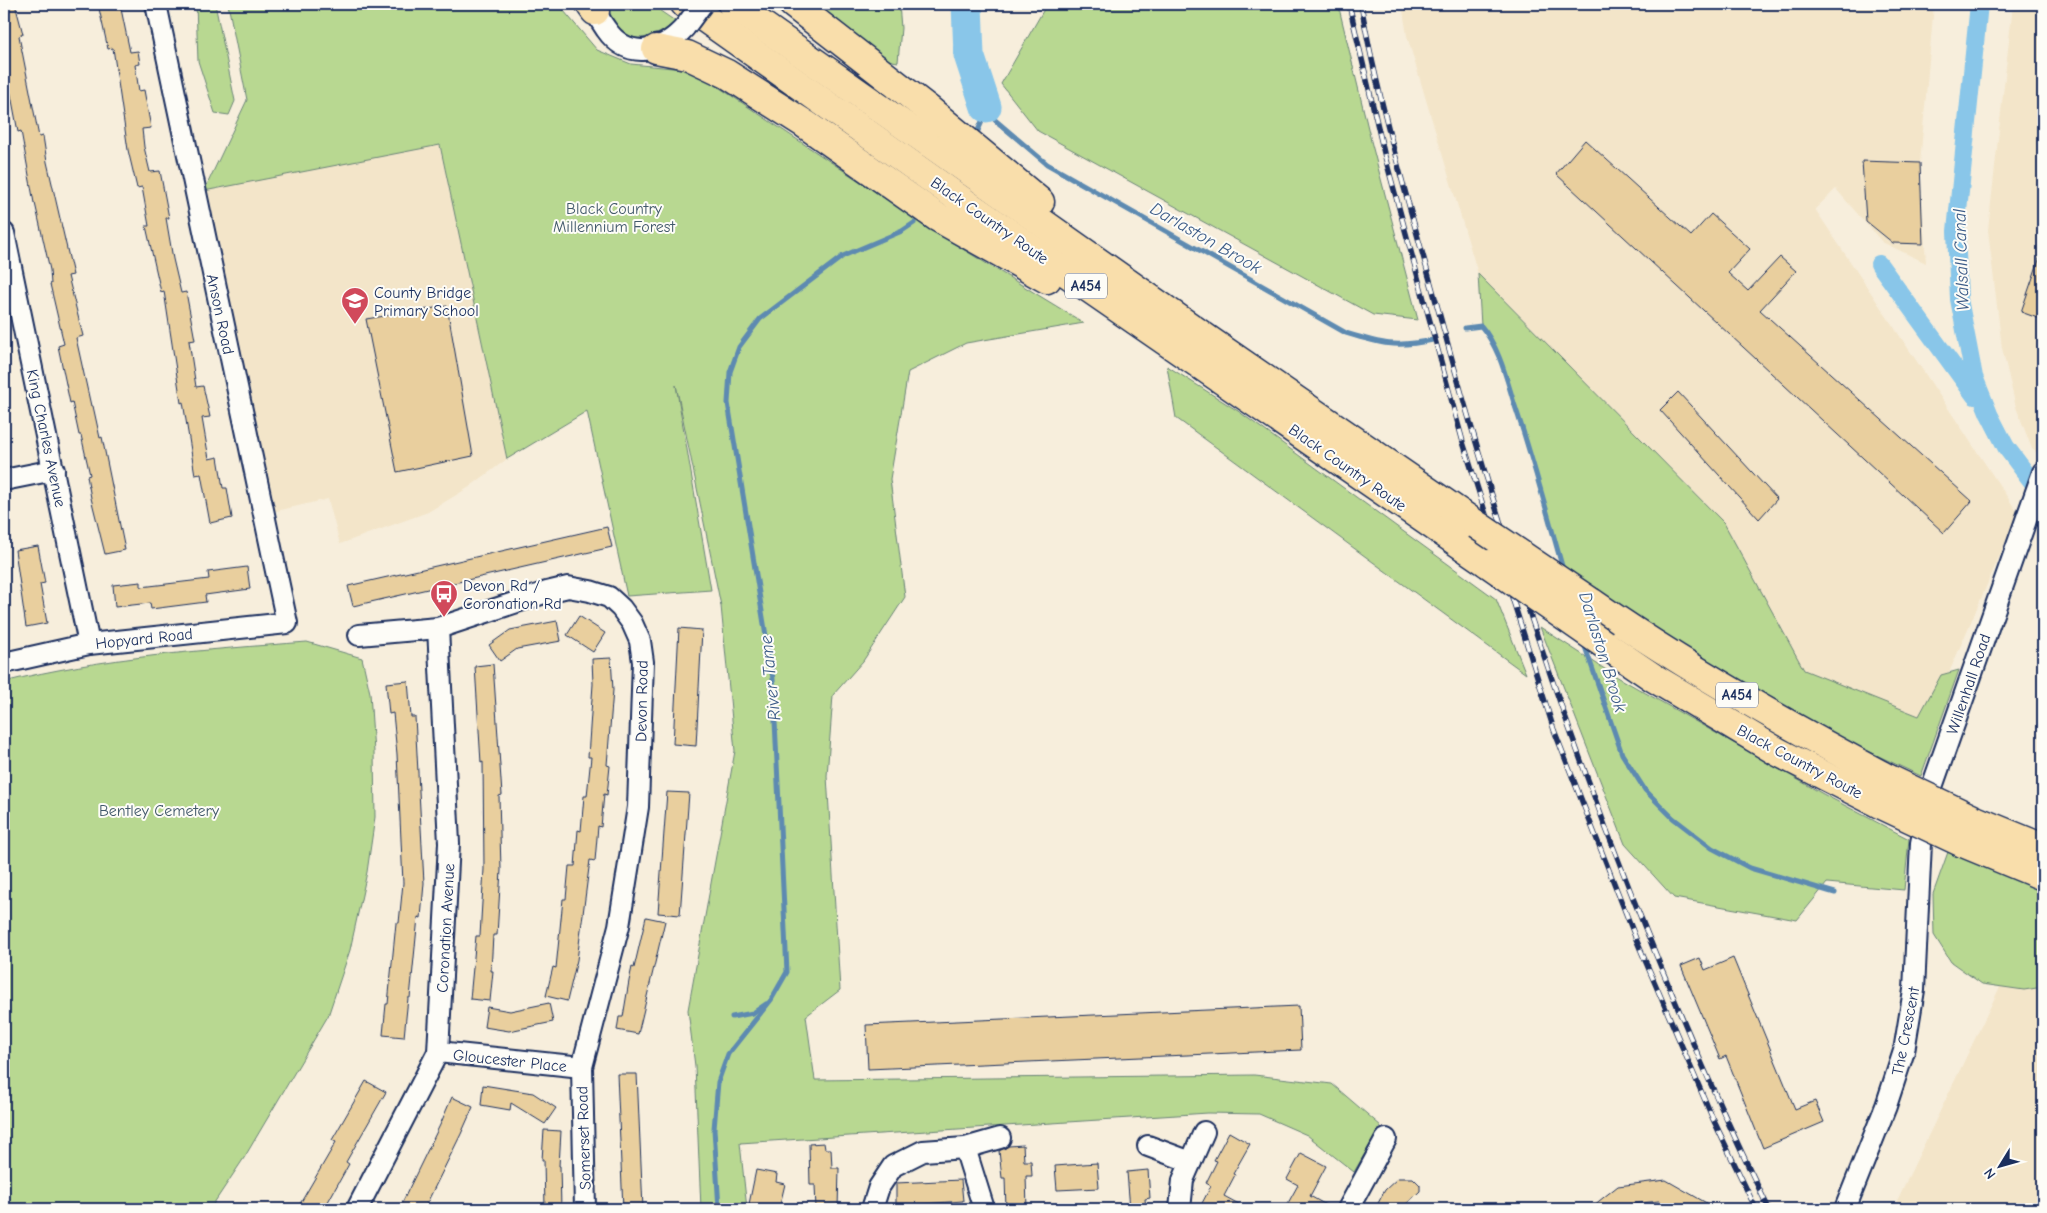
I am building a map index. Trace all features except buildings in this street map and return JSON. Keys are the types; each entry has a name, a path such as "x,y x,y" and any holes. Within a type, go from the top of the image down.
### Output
{"highway":[{"name":"Black Country Route","path":"732,4 1153,301 1652,644 1782,722 1889,779 2043,876"},
{"path":"793,4 1010,176 1153,301"},
{"name":"Black Country Route","path":"685,16 964,202 1654,678 1778,752 1880,804 1969,831 2043,848"},
{"path":"656,49 687,55 727,74 806,124 937,217 1199,365"}],"street":[{"name":"Anson Road","path":"156,4 286,623"},
{"path":"593,6 608,32 624,45 644,50 656,49 670,42 685,16 702,4"},
{"name":"King Charles Avenue","path":"4,233 54,470 88,644"},
{"path":"4,480 54,470"},
{"name":"Willenhall Road","path":"1922,843 1933,784 2043,472"},
{"name":"Devon Road","path":"360,635 438,628 547,592 568,587 590,590 609,597 626,616 640,641 643,662 638,807 619,926 582,1067"},
{"name":"Hopyard Road","path":"4,663 88,644 286,623"},
{"name":"Coronation Avenue","path":"357,1209 438,1052 449,843 438,628"},
{"name":"The Crescent","path":"1845,1209 1886,1106 1904,1051 1914,990 1922,843"},
{"name":"Gloucester Place","path":"438,1052 582,1067"},
{"name":"Somerset Road","path":"582,1067 585,1209"},
{"path":"1180,1209 1183,1180 1204,1132"},
{"path":"872,1209 879,1186 893,1166 923,1151 965,1148 1000,1138"},
{"path":"1348,1209 1386,1139"},
{"path":"1148,1146 1191,1162"},
{"path":"965,1148 984,1209"}],"shaded area":[{"path":"1402,4 1934,4 1920,163 1926,263 1882,242 1836,189 1815,209 2018,513 1929,719 1796,675 1724,523 1478,274 1407,36"},
{"path":"2013,4 2043,4 2043,450 2039,454 2032,449 2016,407 2002,348 1988,230"},
{"name":"County Bridge Primary School","path":"440,144 507,459 468,488 428,512 340,544 328,499 268,513 204,191"},
{"path":"2037,910 2043,912 2043,1209 1893,1209"}],"green space":[{"path":"196,4 215,4 235,101 229,115 215,113 198,61"},
{"name":"Black Country Millennium Forest","path":"228,4 558,4 597,50 631,64 693,70 943,237 1084,323 966,343 908,372 890,479 905,597 863,661 833,695 827,776 840,990 806,1016 815,1080 1254,1075 1332,1084 1381,1126 1354,1172 1307,1135 1259,1114 1208,1113 740,1143 747,1209 701,1209 695,1066 688,1010 735,751 721,606 676,385 711,590 627,596 587,411 507,459 440,145 204,191 247,100"},
{"path":"607,4 650,4 675,21 655,35 644,38 634,37 624,34 616,27 610,17"},
{"path":"814,4 899,4 901,28 898,62 887,60"},
{"path":"1047,4 1338,4 1371,141 1418,320 1373,315 1038,131 1001,84"},
{"path":"1478,274 1724,523 1804,670 1919,716 1941,675 1959,670 1921,776 1802,720 1684,652 1564,571 1534,464 1499,358 1489,335 1481,326"},
{"path":"1167,366 1238,411 1496,599 1526,674 1176,418"},
{"path":"1540,627 1614,675 1823,794 1909,839 1904,890 1827,883 1797,920 1674,898 1625,844"},
{"name":"Bentley Cemetery","path":"307,642 362,658 370,693 374,752 375,817 367,872 350,950 328,1016 244,1158 210,1209 4,1209 4,682 41,673 116,660"},
{"path":"1948,852 2043,891 2043,987 2024,990 1982,984 1951,962 1934,935 1933,894"}],"waterway":[{"name":"River Tame","path":"967,4 969,55 986,107"},
{"name":"Walsall Canal","path":"1979,4 1956,231 1959,299 1974,377 1989,414 2006,447 2043,496"},
{"name":"Darlaston Brook","path":"986,107 995,120 1047,164 1346,333 1389,344 1408,344 1433,340"},
{"name":"River Tame","path":"977,133 986,107"},
{"name":"River Tame","path":"719,1209 714,1129 718,1082 728,1054 771,1000 787,972 773,679 728,403 730,372 739,347 760,319 843,256 902,231 914,223"},
{"path":"1879,264 1975,396"},
{"name":"Darlaston Brook","path":"1465,328 1481,326 1493,343 1534,466 1564,573"},
{"name":"Darlaston Brook","path":"1583,641 1622,754 1645,790 1673,818 1712,848 1750,868 1835,893"},
{"path":"732,1017 753,1013 766,1004"}],"railway":[{"path":"1349,4 1384,153 1463,442 1554,730 1636,939 1713,1119 1756,1209"},
{"path":"1361,4 1388,126 1463,399 1507,543 1554,686 1606,828 1665,977 1698,1055 1769,1209"}],"place":[{"name":"County Bridge Primary School","path":"355,325"},
{"name":"Devon Rd / Coronation Rd","path":"444,618"}]}
